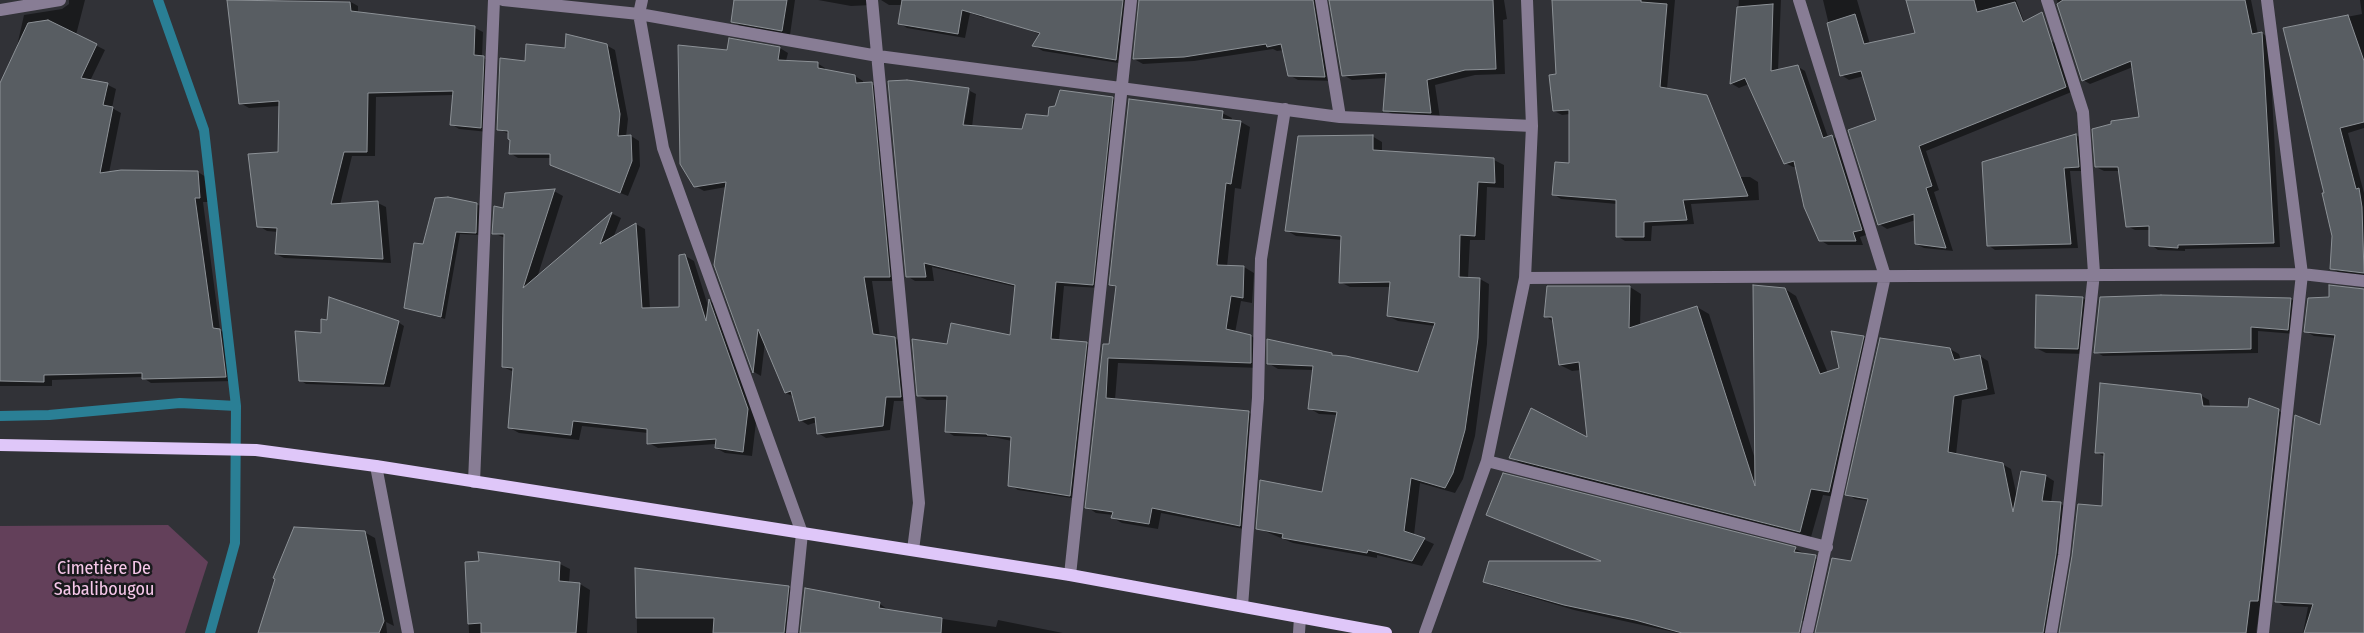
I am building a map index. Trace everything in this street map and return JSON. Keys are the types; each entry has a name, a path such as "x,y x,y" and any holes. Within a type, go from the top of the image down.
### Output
{"main road":[{"path":"0,445 256,450 376,466 1070,575 1386,633"}],"street":[{"path":"0,10 60,0"},
{"path":"474,482 494,0"},
{"path":"503,0 639,14 878,56 1340,117 1532,126"},
{"path":"642,0 639,14 663,148 802,533 792,633"},
{"path":"872,0 919,503 913,550"},
{"path":"1070,575 1131,0"},
{"path":"1321,0 1340,117"},
{"path":"1425,633 1487,461 1526,278 1532,126 1528,0"},
{"path":"1799,0 1885,276 1807,633"},
{"path":"2047,0 2083,112 2094,273 2064,554 2051,633"},
{"path":"2263,633 2302,274 2267,0"},
{"path":"1242,606 1258,398 1261,259 1285,109"},
{"path":"1526,278 2094,273 2302,274 2364,281"},
{"path":"1487,461 1827,547"},
{"path":"376,466 408,633"},
{"path":"1299,633 1300,617"}],"green space":[{"name":"Cimetière De Sabalibougou","path":"168,525 208,562 185,633 0,633 0,526"}],"building":[{"path":"227,0 350,2 351,11 475,26 474,55 484,56 481,128 450,125 453,91 368,93 367,152 344,152 331,204 378,201 383,259 275,254 277,228 257,227 248,154 278,152 279,101 239,104"},
{"path":"734,0 787,0 782,31 731,22"},
{"path":"902,0 1123,0 1116,60 1032,46 1040,33 962,10 958,34 898,24"},
{"path":"1139,0 1313,0 1325,77 1288,76 1281,44 1267,47 1266,44 1184,57 1133,59"},
{"path":"1329,0 1493,0 1496,69 1465,70 1427,80 1431,113 1383,111 1386,73 1342,76"},
{"path":"1552,0 1641,0 1641,2 1667,4 1660,87 1707,95 1748,196 1683,200 1687,220 1644,222 1644,237 1616,237 1616,200 1552,195 1555,162 1569,163 1569,110 1553,111 1549,75 1556,74"},
{"path":"1906,0 1974,0 1977,12 2015,2 2023,22 2042,12 2066,87 1919,146 1932,186 1926,188 1946,248 1915,244 1914,214 1878,225 1848,130 1876,120 1861,71 1840,76 1827,23 1855,14 1864,44 1915,33"},
{"path":"2063,0 2245,0 2252,34 2262,32 2274,243 2178,245 2178,248 2149,246 2149,226 2126,227 2118,167 2095,167 2092,129 2111,124 2111,121 2139,117 2131,61 2082,81 2057,4"},
{"path":"1773,4 1771,71 1798,65 1823,138 1832,135 1862,230 1853,232 1856,241 1819,241 1804,207 1794,161 1784,164 1745,78 1730,84 1737,7"},
{"path":"2348,15 2364,61 2364,122 2340,128 2356,189 2359,188 2362,207 2364,273 2330,269 2332,236 2322,193 2324,193 2283,28"},
{"path":"48,20 97,44 81,78 108,83 103,105 113,107 100,173 121,170 198,171 200,198 195,198 213,328 220,329 226,377 142,379 142,373 44,375 44,382 0,381 0,83 28,23"},
{"path":"566,34 607,44 620,114 618,136 631,135 632,161 620,193 550,165 550,154 509,154 510,140 508,139 508,131 497,130 500,58 525,61 526,44 565,48"},
{"path":"729,38 780,47 778,60 818,62 818,68 855,75 856,83 872,82 890,277 864,277 873,334 895,337 901,397 886,397 883,426 817,434 815,417 799,421 791,391 785,393 758,329 753,373 714,265 726,182 694,187 680,164 678,45 727,50"},
{"path":"907,80 969,88 963,125 1022,129 1026,114 1048,116 1049,107 1055,106 1060,90 1113,97 1093,285 1056,282 1051,339 1087,342 1070,496 1008,486 1011,437 945,432 947,396 917,396 912,339 947,344 951,323 1010,335 1015,285 924,263 926,277 906,277 888,81"},
{"path":"1129,99 1223,111 1222,119 1241,121 1231,184 1226,183 1217,265 1244,266 1243,298 1231,296 1226,329 1251,335 1251,363 1108,358 1106,398 1249,411 1240,526 1152,508 1149,524 1111,518 1113,512 1085,508 1103,344 1109,344 1116,286 1109,285"},
{"path":"2076,134 2079,167 2064,168 2071,244 1987,246 1982,162"},
{"path":"1373,135 1373,150 1494,158 1495,183 1478,182 1475,236 1460,235 1459,277 1480,278 1478,338 1465,430 1453,473 1445,488 1411,478 1404,531 1425,538 1412,561 1368,550 1367,553 1282,538 1283,534 1256,529 1260,480 1322,492 1337,412 1308,409 1313,366 1267,364 1267,339 1332,353 1332,355 1346,356 1418,372 1435,323 1387,316 1390,282 1339,283 1341,236 1285,231 1298,136"},
{"path":"555,189 523,288 612,212 600,244 636,223 642,308 679,307 679,255 685,254 706,321 709,299 748,409 743,452 715,448 716,439 647,444 647,429 573,421 571,435 508,428 513,368 502,367 504,234 492,234 494,206 503,208 505,193"},
{"path":"448,197 477,203 476,233 456,232 441,317 404,308 414,243 423,244 435,198"},
{"path":"1753,285 1785,288 1820,374 1839,368 1831,331 1864,336 1829,492 1811,489 1800,532 1509,458 1531,408 1587,437 1579,362 1559,365 1552,317 1544,317 1547,286 1630,286 1629,328 1697,306 1755,486"},
{"path":"2329,285 2364,289 2364,633 2304,633 2313,604 2275,602 2295,415 2320,425 2335,335 2304,332 2308,298 2329,297"},
{"path":"2036,295 2083,297 2078,349 2035,348"},
{"path":"2161,295 2291,298 2288,330 2251,327 2251,349 2094,353 2100,297"},
{"path":"329,297 399,321 384,384 299,381 295,331 321,333 321,319 327,320"},
{"path":"1880,338 1950,348 1954,360 1980,355 1987,389 1954,396 1948,452 2003,463 2013,512 2021,471 2046,475 2042,501 2061,502 2056,554 2043,633 1815,633 1832,558 1851,561 1868,499 1845,495"},
{"path":"2100,383 2201,394 2203,406 2248,407 2249,398 2279,409 2258,601 2250,601 2246,633 2059,633 2072,556 2078,504 2102,506 2104,453 2095,453"},
{"path":"1503,473 1796,547 1794,552 1816,555 1799,633 1682,633 1635,620 1564,605 1483,582 1489,561 1601,561 1486,515"},
{"path":"294,527 365,531 384,621 379,633 258,633 275,579 273,578"},
{"path":"478,552 560,562 559,581 580,583 576,633 481,633 481,623 468,624 465,562 479,561"},
{"path":"635,568 789,586 784,633 713,633 714,618 636,618"},
{"path":"805,588 880,602 879,608 942,618 941,633 800,633"}],"waterway":[{"path":"158,0 204,130 236,406 235,543 210,633"},
{"path":"0,416 49,415 180,403 236,406"}]}
